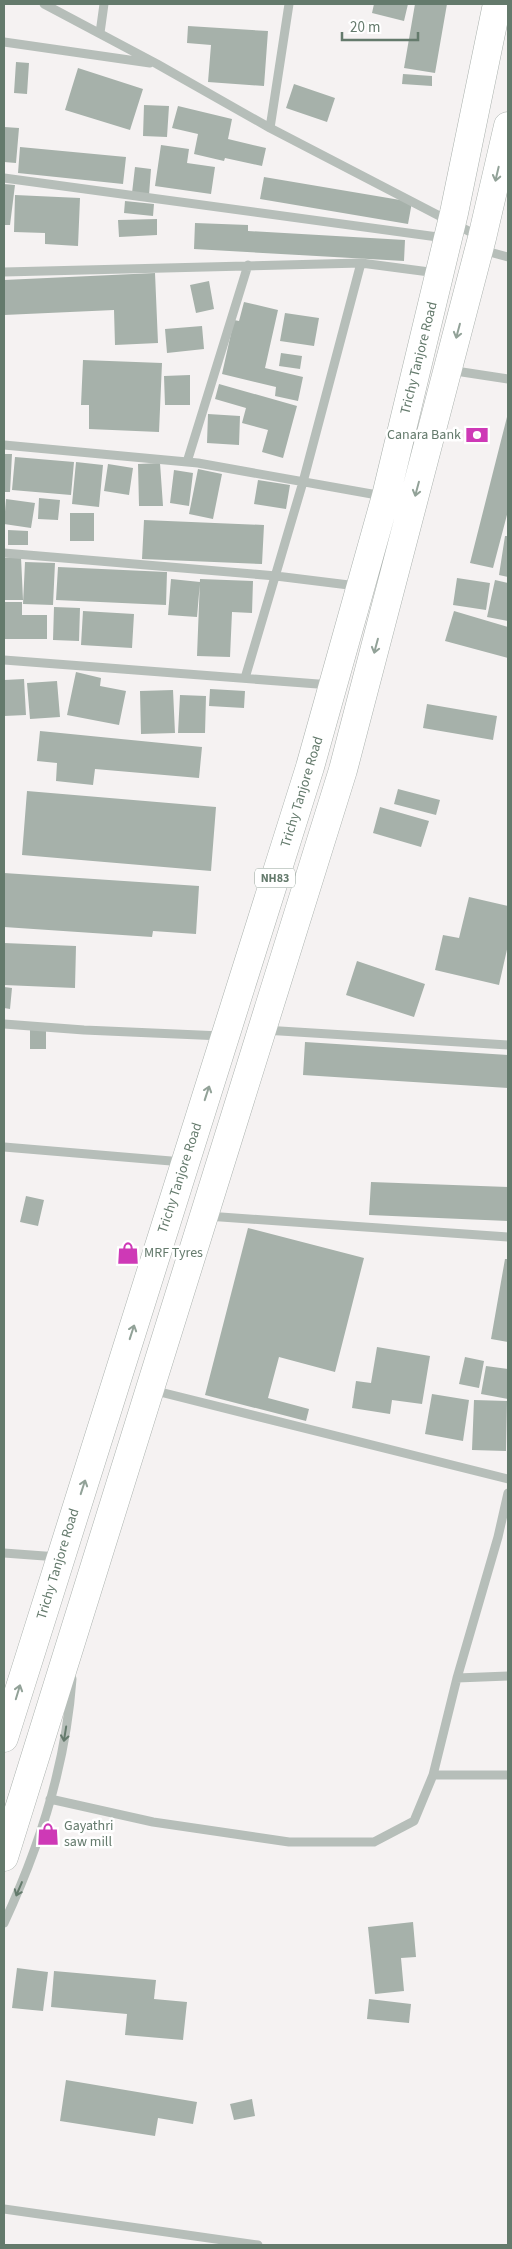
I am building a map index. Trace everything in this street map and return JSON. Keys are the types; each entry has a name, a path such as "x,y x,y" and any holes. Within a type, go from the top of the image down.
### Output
{"highway":[{"name":"Trichy Tanjore Road","path":"4,1738 310,767 386,496 450,230 497,4"},
{"name":"NH83","path":"4,1857 343,770 481,244 508,126"}],"street":[{"path":"44,4 157,64 450,230 508,258"},
{"path":"100,34 104,4"},
{"path":"270,128 289,4"},
{"path":"4,42 157,64"},
{"path":"4,178 450,230"},
{"path":"4,272 248,264 361,263 440,273"},
{"path":"245,678 303,482 361,263"},
{"path":"187,462 248,264"},
{"path":"448,370 508,379"},
{"path":"4,445 187,462 386,496"},
{"path":"4,553 126,561 276,576 361,587"},
{"path":"4,660 333,685"},
{"path":"4,1024 84,1030 225,1036"},
{"path":"262,1030 508,1045"},
{"path":"4,1147 185,1162"},
{"path":"204,1216 508,1237"},
{"path":"150,1389 508,1479"},
{"path":"50,1799 153,1822 289,1842 374,1842 414,1821 433,1776 457,1678 498,1537 508,1493"},
{"path":"498,1537 508,1537"},
{"path":"4,1553 61,1557"},
{"path":"4,1923 30,1862 60,1766 66,1730 74,1633"},
{"path":"457,1678 508,1676"},
{"path":"433,1776 508,1775"},
{"path":"4,2209 258,2245"}],"building":[{"path":"374,4 408,4 404,21 372,13"},
{"path":"415,4 447,4 435,73 404,68"},
{"path":"188,26 268,31 264,86 208,82 211,45 187,43"},
{"path":"16,62 29,63 27,94 14,93"},
{"path":"78,68 143,89 130,130 65,110"},
{"path":"403,74 432,76 432,86 402,84"},
{"path":"294,84 335,98 327,122 286,108"},
{"path":"144,105 169,106 167,137 143,136"},
{"path":"178,106 232,119 228,139 266,148 262,166 225,158 224,161 194,154 198,134 172,128"},
{"path":"4,127 19,128 16,163 4,162"},
{"path":"161,145 189,149 187,163 215,167 211,194 155,186"},
{"path":"20,147 126,157 123,184 18,173"},
{"path":"135,167 151,169 149,195 132,193"},
{"path":"264,177 412,202 408,224 260,199"},
{"path":"4,184 15,185 10,225 4,225"},
{"path":"15,195 80,198 78,246 45,244 45,233 14,232"},
{"path":"125,201 154,204 153,216 124,213"},
{"path":"157,219 157,235 119,237 118,220"},
{"path":"195,223 248,225 248,231 405,240 404,261 194,249"},
{"path":"155,273 158,343 115,345 114,310 4,315 4,280"},
{"path":"209,281 214,309 196,313 190,285"},
{"path":"244,302 278,310 265,368 303,377 298,401 275,396 276,387 222,374 234,320 239,321"},
{"path":"285,313 319,318 314,346 280,341"},
{"path":"202,326 204,349 167,353 165,329"},
{"path":"281,353 302,356 300,369 279,366"},
{"path":"83,360 162,363 159,432 89,429 89,405 81,405"},
{"path":"190,375 190,405 165,405 164,376"},
{"path":"219,384 297,406 283,458 262,452 268,430 242,423 246,408 215,399"},
{"path":"508,413 508,511 493,568 470,563"},
{"path":"208,414 240,416 239,445 207,443"},
{"path":"4,454 12,454 10,492 4,492"},
{"path":"15,457 74,462 71,495 12,490"},
{"path":"76,462 103,465 99,507 72,504"},
{"path":"160,463 163,506 139,506 138,464"},
{"path":"108,464 133,468 129,495 104,491"},
{"path":"198,469 222,474 213,519 189,514"},
{"path":"174,470 193,473 189,506 170,503"},
{"path":"258,480 290,485 286,509 254,504"},
{"path":"39,498 60,500 58,520 38,519"},
{"path":"6,499 35,503 31,528 4,524"},
{"path":"70,513 94,513 94,541 70,541"},
{"path":"144,520 264,525 262,564 142,559"},
{"path":"8,530 28,531 28,545 8,545"},
{"path":"505,536 508,536 508,577 499,575"},
{"path":"21,557 23,600 4,600 4,558"},
{"path":"25,562 55,563 53,605 23,604"},
{"path":"58,567 167,572 166,605 56,600"},
{"path":"457,578 490,583 486,610 453,605"},
{"path":"171,579 200,582 197,617 168,615"},
{"path":"200,579 253,581 252,613 232,612 230,657 197,656"},
{"path":"495,580 508,583 508,621 487,617"},
{"path":"4,602 22,602 22,615 47,615 47,639 4,639"},
{"path":"54,607 80,608 79,641 53,640"},
{"path":"83,611 134,614 132,648 81,645"},
{"path":"454,611 508,627 508,658 445,641"},
{"path":"76,672 101,678 100,686 126,691 119,725 67,715"},
{"path":"24,679 26,715 4,716 4,680"},
{"path":"57,681 60,717 30,719 27,683"},
{"path":"210,689 245,691 244,708 209,706"},
{"path":"173,690 175,733 141,734 140,691"},
{"path":"180,695 206,696 205,733 178,733"},
{"path":"427,704 497,716 493,740 423,728"},
{"path":"40,731 202,747 199,778 95,769 93,785 56,781 57,763 37,761"},
{"path":"398,789 440,800 436,815 394,804"},
{"path":"27,791 216,807 211,871 22,855"},
{"path":"380,807 429,821 421,847 373,833"},
{"path":"4,873 199,886 196,934 153,931 152,937 4,927"},
{"path":"469,897 508,906 508,945 499,985 435,970 443,935 459,938"},
{"path":"4,943 76,946 75,988 4,985"},
{"path":"357,961 425,984 414,1017 346,995"},
{"path":"4,987 12,988 10,1009 4,1008"},
{"path":"30,1030 46,1030 46,1049 30,1049"},
{"path":"305,1042 508,1055 508,1088 303,1075"},
{"path":"371,1182 508,1187 508,1221 369,1215"},
{"path":"26,1196 44,1200 38,1226 20,1222"},
{"path":"248,1228 364,1258 335,1372 279,1357 268,1398 309,1409 306,1421 205,1395"},
{"path":"505,1259 508,1259 508,1342 491,1339"},
{"path":"377,1347 430,1356 422,1404 392,1400 390,1414 352,1408 356,1381 371,1383"},
{"path":"465,1357 484,1361 479,1388 459,1384"},
{"path":"486,1366 508,1369 508,1399 481,1394"},
{"path":"432,1394 469,1400 463,1441 425,1434"},
{"path":"474,1400 507,1401 506,1451 472,1450"},
{"path":"413,1922 416,1957 401,1958 404,1991 375,1994 368,1927"},
{"path":"17,1968 48,1972 43,2011 12,2008"},
{"path":"54,1971 156,1980 154,1999 187,2002 183,2040 125,2035 127,2014 51,2007"},
{"path":"369,1999 411,2004 409,2023 367,2019"},
{"path":"66,2080 197,2102 193,2124 158,2118 155,2136 60,2121"},
{"path":"252,2099 255,2116 234,2120 230,2104"}],"place":[{"name":"Canara Bank","path":"477,435"},
{"name":"MRF Tyres","path":"128,1253"},
{"name":"Gayathri saw mill","path":"48,1834"}]}
